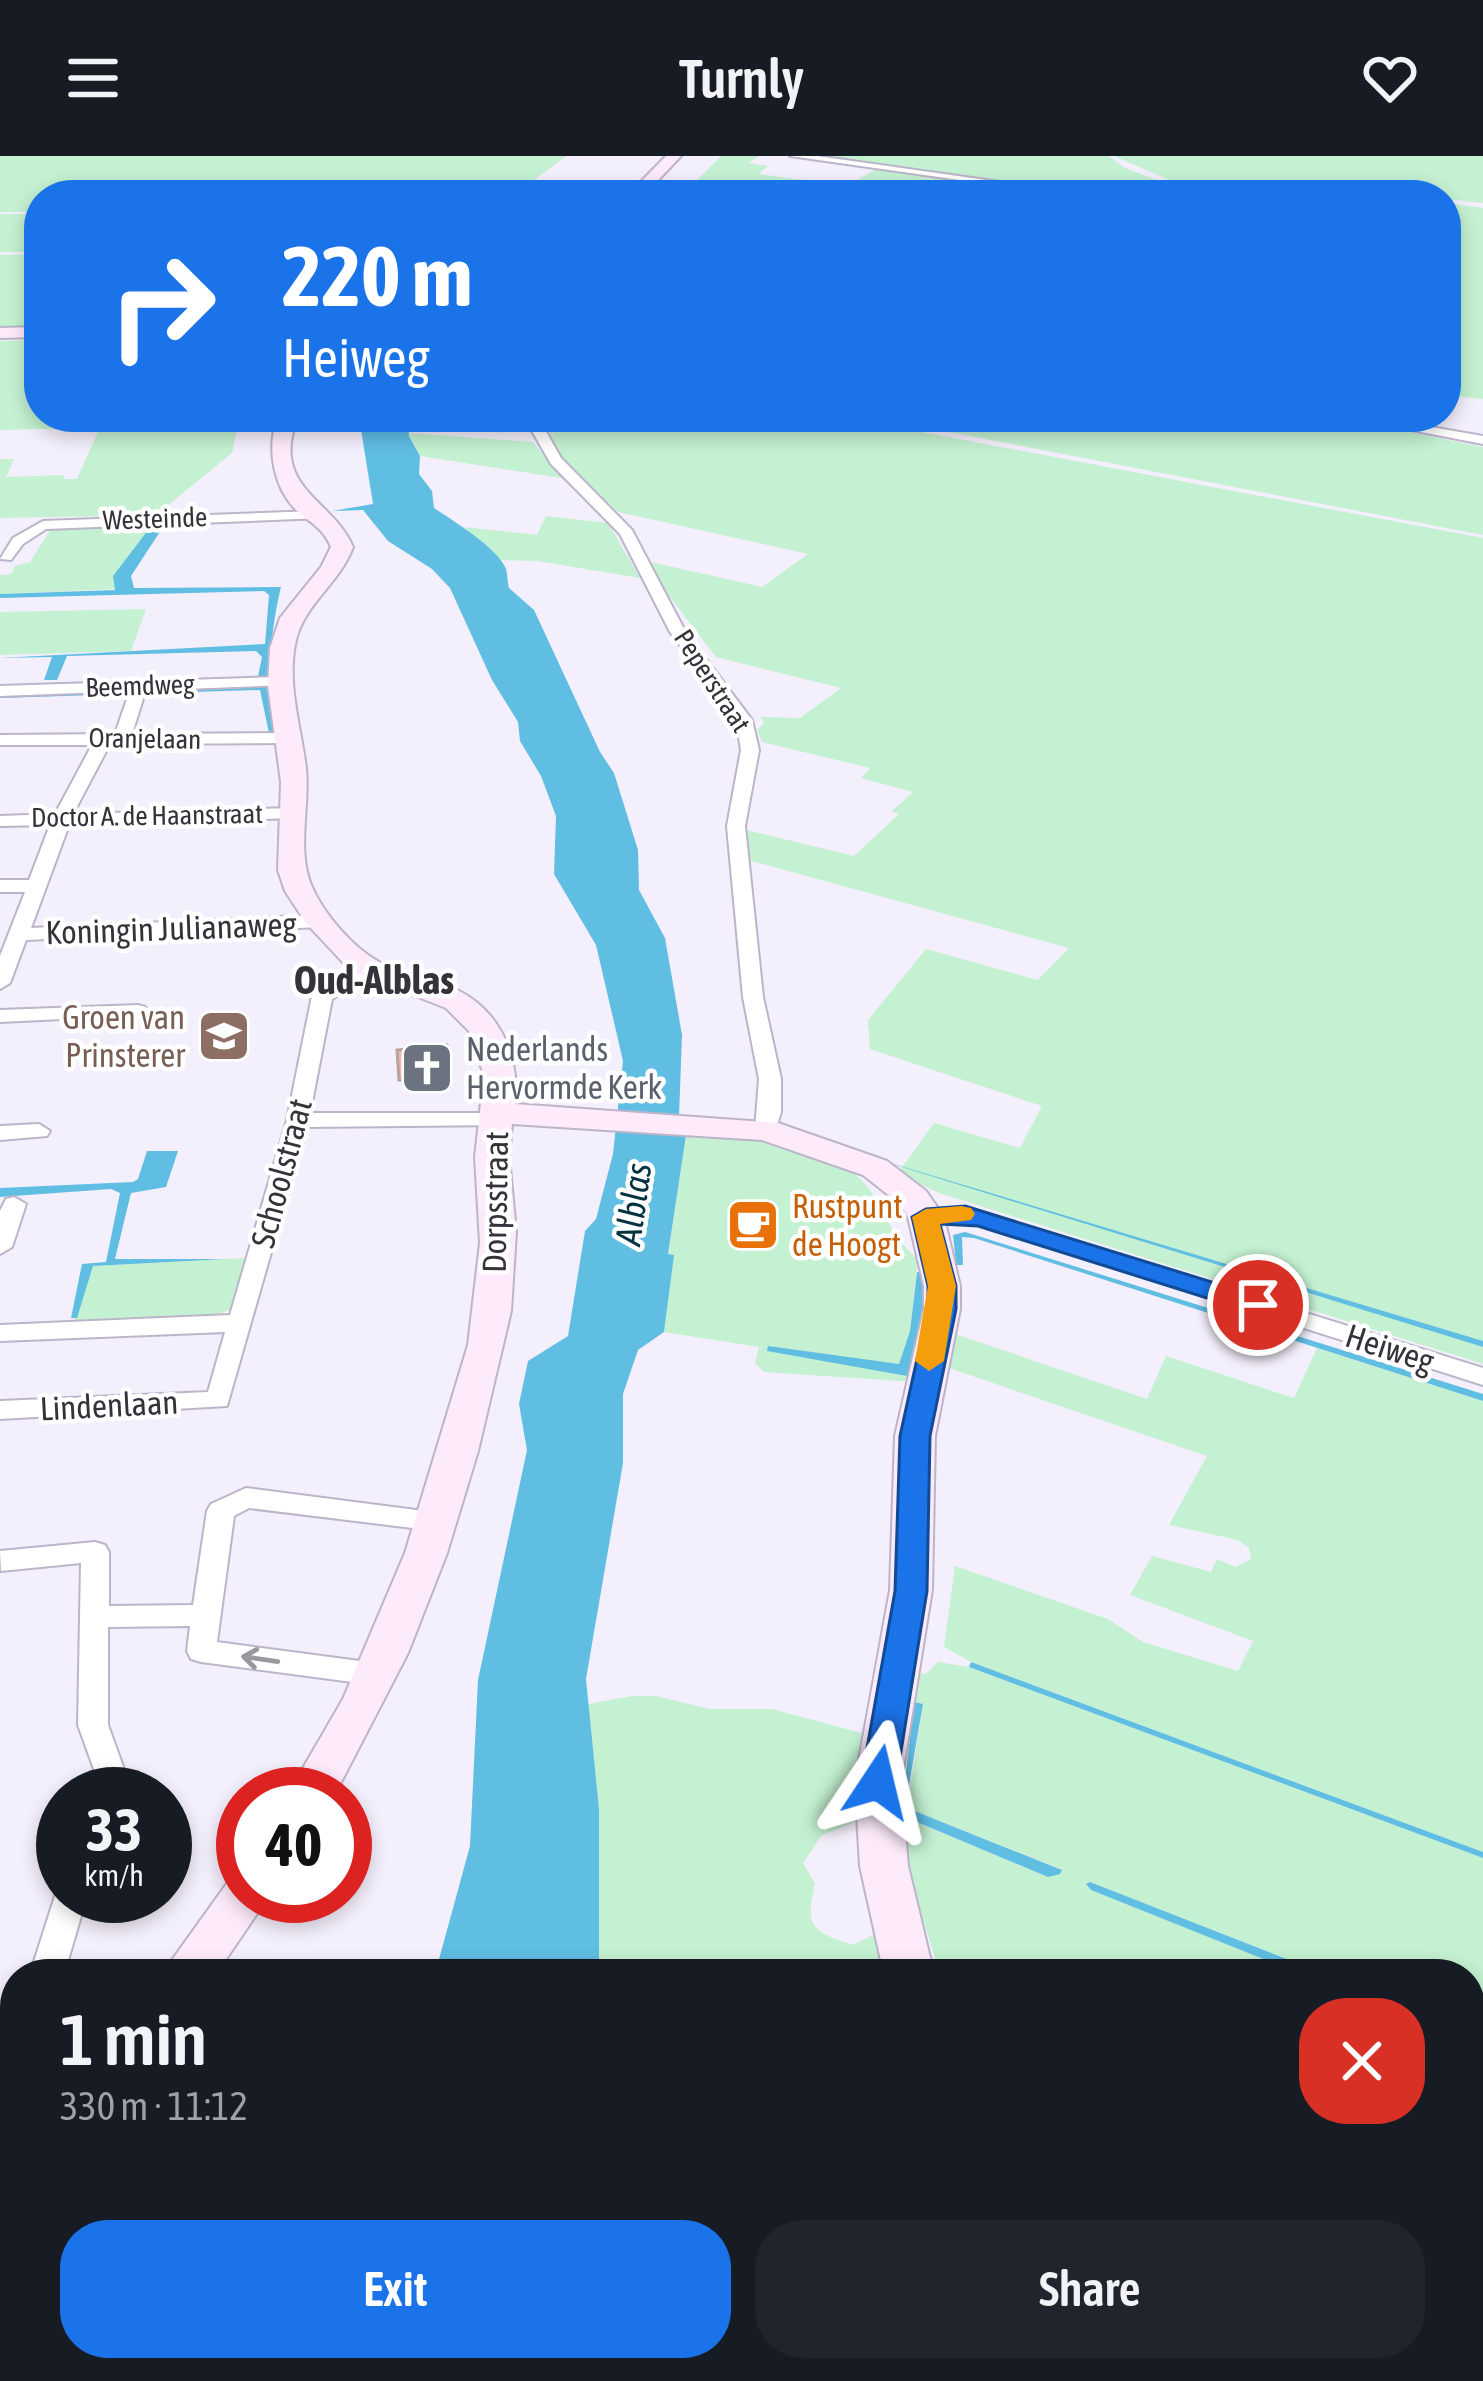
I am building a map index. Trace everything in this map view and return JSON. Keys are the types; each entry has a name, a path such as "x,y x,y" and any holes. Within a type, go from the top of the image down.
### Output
{"street":[{"path":"651,180 674,156"},
{"path":"795,156 975,180"},
{"path":"280,682 288,626 335,567 342,547 332,526 288,489 282,432"},
{"name":"Peperstraat","path":"538,432 552,460 619,523 678,632 743,717 752,741 750,764 735,804 736,838 754,998 775,1095 766,1130"},
{"path":"1437,432 1483,440"},
{"name":"Westeinde","path":"6,556 18,541 43,525 317,515"},
{"name":"Beemdweg","path":"0,691 280,682"},
{"name":"Dorpsstraat","path":"280,682 290,738 296,885 320,921 368,970 447,994 472,1012 499,1058 492,1158 498,1218 493,1316 437,1521 376,1674 329,1767"},
{"path":"0,983 62,818 135,699"},
{"name":"Oranjelaan","path":"0,740 290,738"},
{"name":"Doctor A. de Haanstraat","path":"0,821 295,813"},
{"path":"0,886 38,886"},
{"name":"Koningin Julianaweg","path":"11,946 320,921"},
{"name":"Schoolstraat","path":"218,1400 298,1120 322,996 368,970"},
{"path":"0,1016 138,1011"},
{"path":"298,1120 607,1118 766,1130 875,1168 914,1198 926,1217 942,1286 942,1309 915,1436 911,1591 878,1782 884,1867 905,1959"},
{"path":"0,1133 38,1131"},
{"path":"0,1247 14,1204"},
{"name":"Heiweg","path":"926,1217 965,1214 988,1220 1483,1377"},
{"path":"0,1333 240,1323"},
{"name":"Lindenlaan","path":"0,1410 218,1400"},
{"path":"376,1674 201,1651 221,1510 246,1498 437,1521"},
{"path":"2,1561 95,1552 93,1726 108,1767"},
{"path":"97,1617 191,1615"},
{"path":"52,1959 63,1923"},
{"path":"198,1959 225,1923"}],"green space":[{"path":"0,156 566,156 534,180 24,180 24,212 0,212"},
{"path":"721,156 759,156 748,163 768,166 758,174 803,180 697,180"},
{"path":"814,156 1109,156 1157,180 992,180"},
{"path":"1114,156 1483,156 1483,203 1461,201 1461,180 1169,180"},
{"path":"877,168 965,180 858,180"},
{"path":"1461,205 1483,208 1483,399 1461,397"},
{"path":"0,214 24,214 24,252 0,252"},
{"path":"24,254 24,326 0,327 0,255"},
{"path":"24,340 24,429 0,430 0,341"},
{"path":"98,432 236,432 232,453 156,515 0,518 0,459 14,459 6,477 64,475 63,479 77,479"},
{"path":"550,432 921,432 1483,538 1483,1364 939,1193 898,1173 934,1123 1020,1148 1042,1106 870,1049 868,1020 926,949 1038,980 1069,948 748,860 742,829 854,856 899,814 892,811 913,792 861,778 870,768 762,742 757,730 764,723 761,717 800,718 841,688 716,657 666,592 651,562 762,587 808,554 618,512 561,457"},
{"path":"949,432 1410,432 1483,447 1483,535"},
{"path":"408,433 533,442 562,478 420,456"},
{"path":"546,516 608,523 640,578 537,561 499,560 464,527 537,535"},
{"path":"155,521 115,589 0,594 0,575 30,562 51,529"},
{"path":"146,609 131,651 0,655 0,612"},
{"path":"687,1129 807,1151 850,1171 865,1184 899,1240 918,1259 910,1331 899,1364 767,1351 894,1374 914,1363 915,1382 764,1372 755,1363 759,1347 664,1332 673,1255 668,1255"},
{"path":"245,1258 230,1310 208,1317 75,1320 93,1266"},
{"path":"949,1332 1147,1399 1166,1356 1294,1398 1317,1348 1483,1401 1483,1852 971,1662 944,1647 955,1566 1108,1619 1143,1642 1238,1671 1253,1641 1130,1595 1152,1556 1211,1572 1217,1559 1235,1567 1251,1559 1249,1548 1238,1540 1169,1525 1207,1456 940,1365"},
{"path":"938,1662 969,1667 1483,1858 1483,1959 1287,1959 1090,1882 1091,1890 1264,1959 935,1959 912,1884 905,1817 1048,1877 1061,1869 912,1810 908,1803 923,1704 914,1702 915,1672 926,1674"},
{"path":"656,1696 710,1709 772,1709 869,1735 864,1818 822,1835 803,1863 815,1884 811,1910 820,1932 853,1945 877,1933 888,1959 599,1959 599,1809 588,1704"}],"water":[{"name":"Alblas","path":"361,432 409,432 434,508 502,561 509,588 534,610 614,773 638,850 639,890 665,938 682,1035 679,1117 687,1129 668,1254 674,1255 664,1332 638,1350 623,1394 623,1463 586,1679 599,1809 599,1959 439,1959 470,1846 478,1680 527,1450 519,1404 528,1361 568,1336 585,1231 596,1219 613,1154 623,1061 596,945 554,874 556,816 541,776 520,741 518,722 492,680 450,588 432,569 388,541 363,510 332,511 373,504"},
{"path":"155,521 167,521 131,576 134,588 281,587 271,659 276,732 269,733 260,690 0,698 0,694 256,686 262,657 256,651 67,656 57,680 44,680 52,657 0,658 265,644 269,595 264,591 0,598 0,594 115,590 113,576"},
{"path":"147,1151 178,1151 166,1187 131,1193 115,1259 226,1259 93,1266 77,1318 71,1318 82,1264 106,1262 120,1193 111,1189 0,1197 0,1188 133,1182"},
{"path":"887,1162 1483,1341 1483,1347 902,1167"},
{"path":"965,1232 1483,1394 1483,1401 974,1238 962,1237 963,1265 956,1265 953,1235"},
{"path":"917,1272 926,1273 931,1293 907,1376 767,1351 768,1346 899,1364 910,1331"},
{"path":"971,1662 1483,1852 1483,1858 969,1667"},
{"path":"914,1702 923,1704 909,1785 912,1810 1062,1870 1060,1874 1048,1877 905,1817 902,1808"},
{"path":"1090,1882 1287,1959 1264,1959 1086,1884"}],"building":[{"name":"Nederlands Hervormde Kerk","path":"447,1045 451,1076 447,1084 436,1083 436,1090 406,1088 406,1080 399,1080 397,1050"}],"slow traffic":[{"path":"929,1361 942,1309 942,1286 926,1217 961,1214"}],"place":[{"name":"Groen van Prinsterer","path":"224,1036"},
{"name":"Nederlands Hervormde Kerk","path":"427,1068"},
{"name":"Rustpunt de Hoogt","path":"753,1225"}],"district":[{"name":"Oud-Alblas","path":"374,980"}],"route":[{"path":"878,1782 911,1591 915,1436 942,1309 942,1286 926,1217 965,1214 988,1220 1258,1305"}]}
